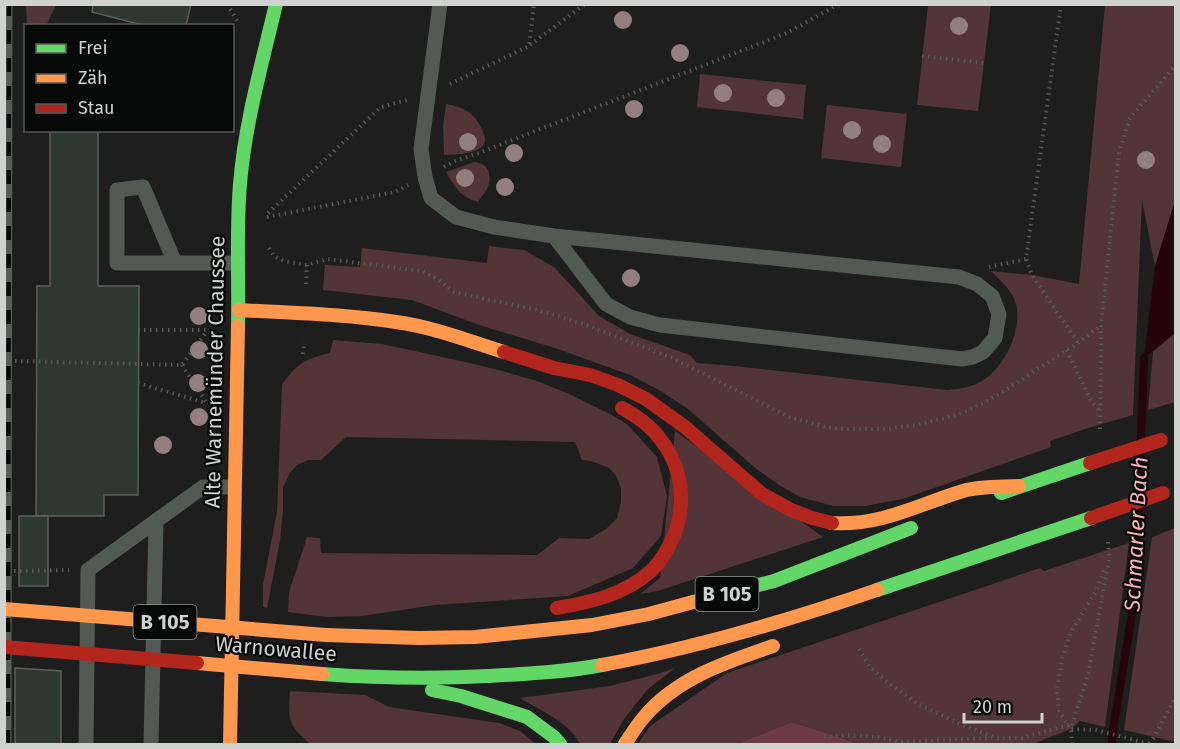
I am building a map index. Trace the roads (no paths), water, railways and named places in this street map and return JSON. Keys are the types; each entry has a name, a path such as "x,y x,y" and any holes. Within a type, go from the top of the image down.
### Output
{"main road":[{"name":"Alte Warnemünder Chaussee","path":"230,744 233,487 239,310 239,198 250,110 276,4"},
{"path":"239,310 398,322 440,332 554,368 590,375 618,385 646,399 685,427 762,494 791,510 833,523 882,519 966,490 1020,486"},
{"path":"554,368 582,388"},
{"path":"542,610 585,604 610,597 632,586 654,569 674,536 681,512 679,482 671,455 657,434 633,414 613,403"},
{"path":"976,502 1176,436"},
{"name":"B 105","path":"365,678 529,675 597,667 649,657 815,612 1169,490"},
{"name":"B 105","path":"418,638 475,637 532,632 592,625 649,614 774,581 922,524"},
{"name":"Warnowallee","path":"4,609 326,635 418,638"},
{"path":"801,627 815,612"},
{"path":"418,638 445,622"},
{"path":"626,744 644,717 691,678 737,657 787,641"},
{"name":"Warnowallee","path":"4,647 365,678"},
{"path":"365,678 461,696 498,706 527,717 560,744"}],"lane":[{"path":"440,4 421,149 431,198 456,217 554,236 959,277 977,284 993,296 999,314 995,339 983,352 962,359 660,326 630,317 606,304 554,236"},
{"path":"175,262 143,188 117,190 117,262 238,263"},
{"path":"86,744 88,570 203,487 233,487"},
{"path":"151,744 156,521"}],"waterway":[{"name":"Schmarler Bach","path":"1141,439 1144,358"},
{"name":"Schmarler Bach","path":"1139,493 1140,454"},
{"name":"Schmarler Bach","path":"1112,744 1138,577 1139,511"}],"railway":[{"path":"8,744 9,4"}]}
